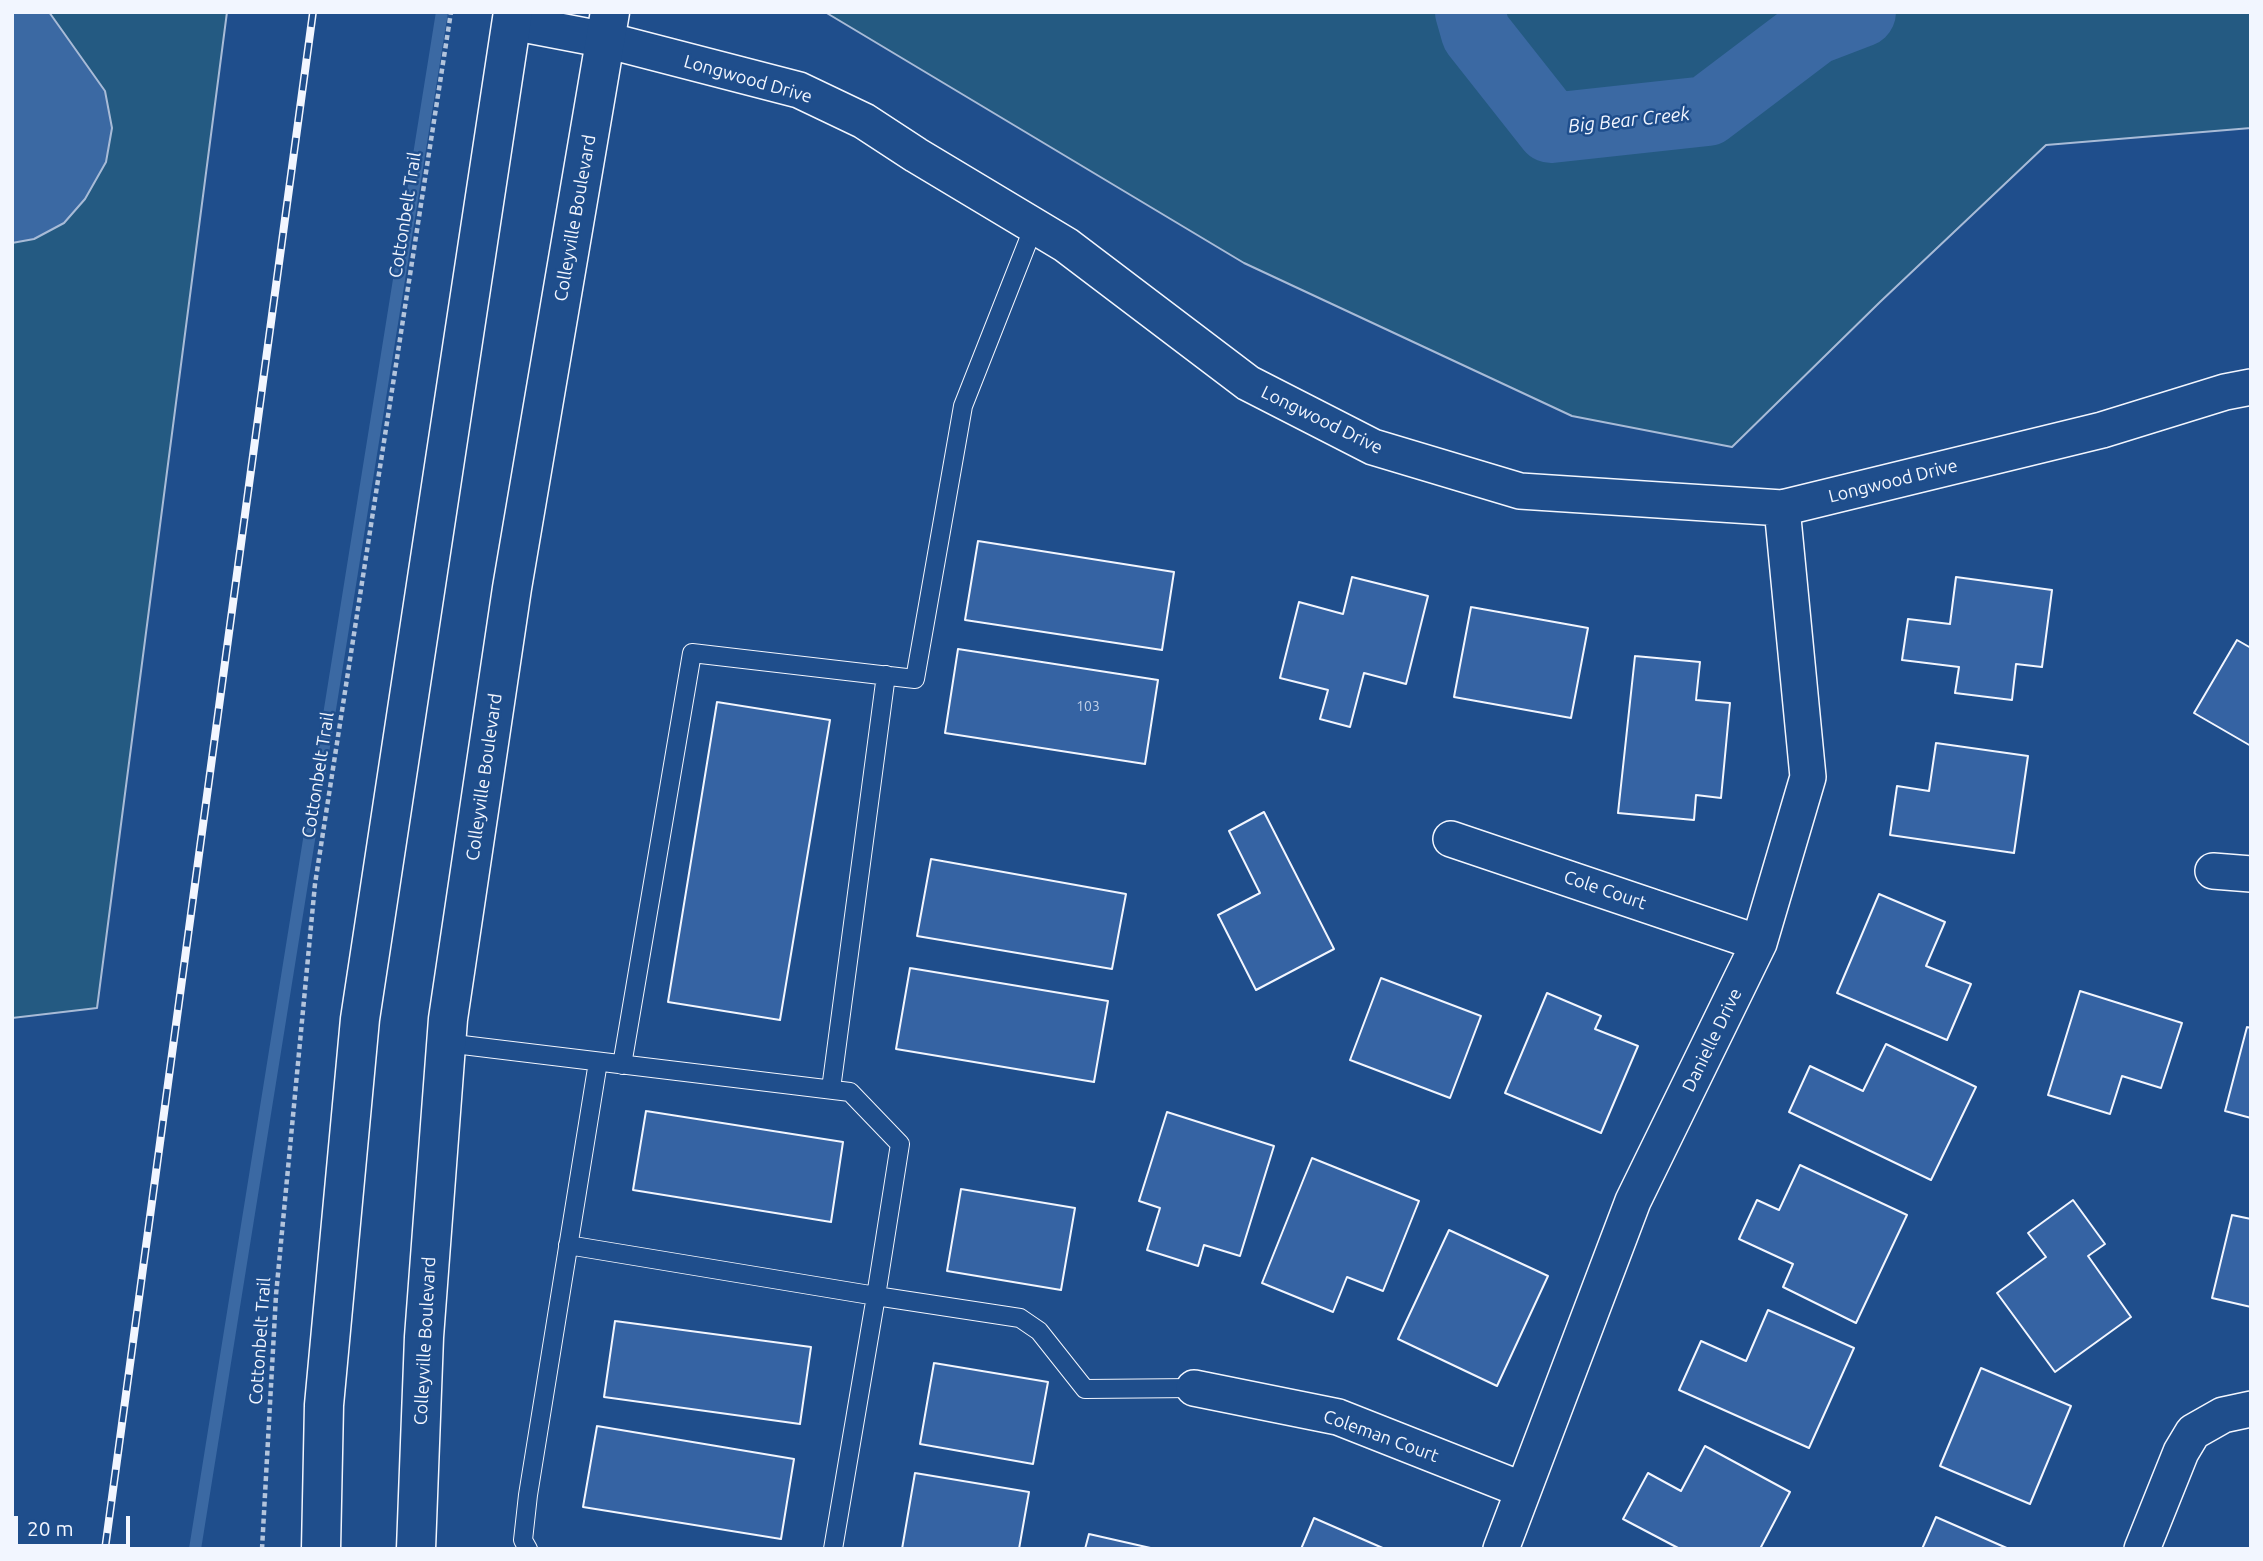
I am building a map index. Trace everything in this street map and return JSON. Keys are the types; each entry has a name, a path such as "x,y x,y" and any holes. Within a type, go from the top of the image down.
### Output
{"main road":[{"path":"321,1549 324,1405 360,1019 512,17"},
{"name":"Colleyville Boulevard","path":"416,1549 424,1337 446,1043 512,588 608,26"}],"street":[{"name":"Longwood Drive","path":"512,17 608,26 799,90 864,121 1066,245 1248,383 1373,447 1520,491 1782,508 2102,430 2225,392 2251,387"},
{"name":"Danielle Drive","path":"1501,1549 1633,1201 1759,943 1808,777 1782,508"},
{"name":"Cole Court","path":"1451,839 1759,943"},
{"path":"2213,872 2251,874"},
{"name":"Coleman Court","path":"1194,1388 1338,1417 1524,1490"},
{"path":"2142,1549 2181,1452 2193,1432 2237,1412"}],"lane":[{"path":"622,1065 692,653 915,679 963,406 1034,226"},
{"path":"831,1089 886,676"},
{"path":"446,1043 850,1092 900,1144 833,1549"},
{"path":"528,1549 523,1540 528,1495 598,1062"},
{"path":"568,1245 1020,1318 1038,1331 1085,1389 1194,1388"}],"path":[{"name":"Cottonbelt Trail","path":"262,1549 276,1295 315,884 451,12"}],"shaded area":[{"path":"12,12 227,12 97,1008 12,1018"},
{"path":"12,12 49,12 105,91 112,128 106,162 85,199 64,223 34,239 12,243"},
{"path":"825,12 2251,12 2251,128 2046,145 1732,447 1572,416 1244,263"}],"building":[{"path":"978,541 1174,572 1162,650 965,620"},
{"path":"1352,577 1428,596 1406,684 1364,673 1350,727 1320,719 1328,690 1280,678 1299,602 1343,614"},
{"path":"1956,577 2052,590 2042,667 2016,664 2012,700 1955,693 1959,667 1902,660 1908,619 1950,624"},
{"path":"1471,607 1588,628 1571,718 1454,697"},
{"path":"2237,640 2251,648 2251,746 2194,713"},
{"path":"958,649 1158,680 1145,764 945,733"},
{"path":"1635,656 1700,662 1696,700 1730,703 1721,798 1696,795 1694,820 1618,813"},
{"path":"717,702 830,720 780,1020 668,1002"},
{"path":"1936,743 2028,756 2014,853 1890,835 1897,786 1929,791"},
{"path":"1264,812 1334,949 1256,990 1218,915 1260,893 1229,831"},
{"path":"931,859 1126,894 1112,969 917,936"},
{"path":"1879,894 1945,922 1926,966 1971,984 1947,1040 1837,993"},
{"path":"910,968 1108,1001 1094,1082 896,1049"},
{"path":"1381,978 1481,1016 1450,1098 1350,1060"},
{"path":"2080,991 2182,1023 2161,1088 2122,1076 2110,1114 2048,1095"},
{"path":"1547,993 1601,1016 1595,1029 1638,1046 1601,1133 1505,1093"},
{"path":"2247,1027 2251,1028 2251,1118 2225,1111"},
{"path":"1886,1044 1976,1087 1931,1180 1789,1112 1810,1066 1863,1091"},
{"path":"646,1111 843,1142 831,1222 633,1190"},
{"path":"1167,1112 1274,1146 1240,1256 1204,1245 1198,1266 1147,1250 1160,1208 1139,1201"},
{"path":"1312,1158 1419,1201 1383,1291 1347,1277 1333,1312 1262,1283"},
{"path":"1800,1165 1907,1215 1856,1323 1783,1287 1793,1264 1739,1239 1757,1200 1779,1210"},
{"path":"961,1189 1075,1208 1061,1290 947,1271"},
{"path":"2073,1200 2105,1244 2088,1256 2131,1317 2055,1372 1997,1293 2046,1257 2028,1233"},
{"path":"2232,1215 2251,1219 2251,1307 2212,1298"},
{"path":"1449,1230 1548,1276 1497,1386 1398,1339"},
{"path":"1768,1310 1854,1348 1809,1448 1679,1390 1701,1341 1746,1361"},
{"path":"615,1321 811,1347 800,1424 604,1397"},
{"path":"934,1363 1048,1382 1033,1464 920,1444"},
{"path":"1981,1368 2071,1406 2030,1504 1940,1466"},
{"path":"597,1426 794,1459 781,1539 583,1507"},
{"path":"1705,1446 1790,1492 1760,1549 1680,1549 1623,1519 1648,1473 1681,1491"},
{"path":"915,1473 1029,1492 1019,1549 902,1549"},
{"path":"1936,1517 2009,1549 1922,1549"},
{"path":"1314,1518 1385,1549 1301,1549"},
{"path":"1089,1534 1155,1549 1085,1549"}],"waterway":[{"path":"195,1549 442,12"},
{"name":"Big Bear Creek","path":"1470,12 1476,33 1551,128 1707,111 1814,30 1861,12"}],"railway":[{"path":"105,1549 313,12"}]}
